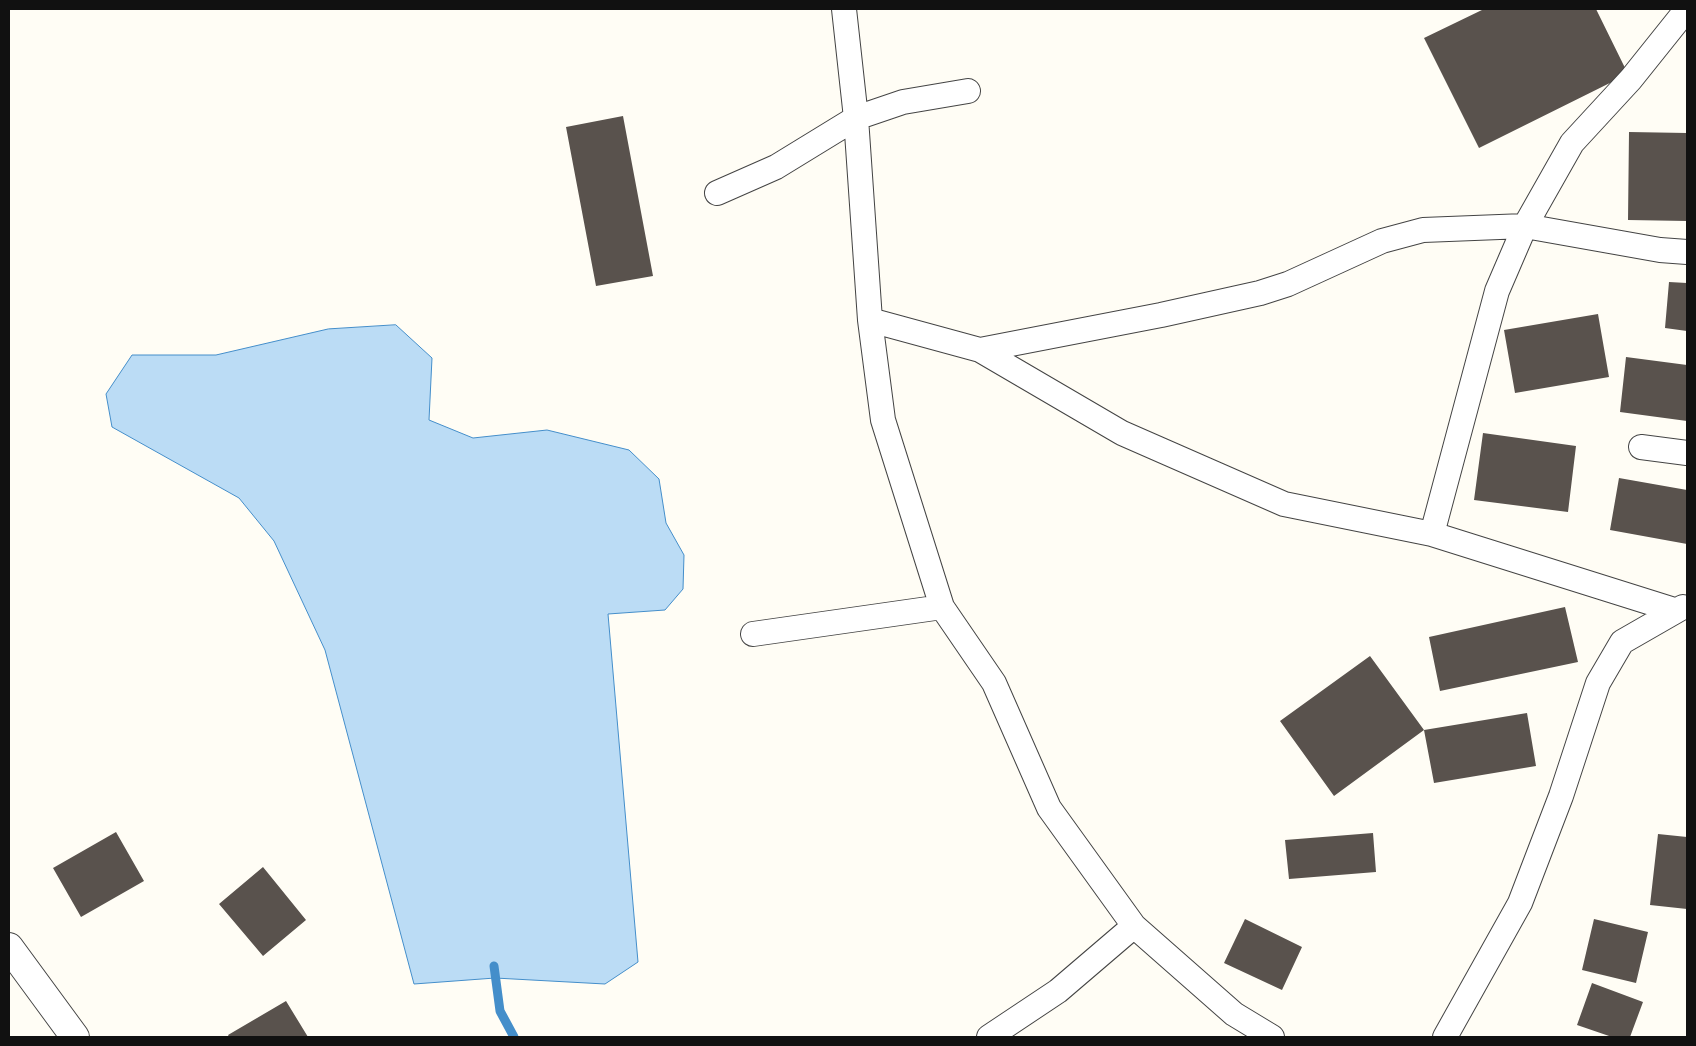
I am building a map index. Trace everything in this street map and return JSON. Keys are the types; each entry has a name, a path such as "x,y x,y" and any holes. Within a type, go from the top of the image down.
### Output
{"street":[{"path":"844,9 856,118 870,320 883,420 942,607 994,683 1049,808 1134,926 1234,1014 1272,1037"},
{"path":"1432,534 1497,291 1524,226 1572,143 1631,79 1687,9"},
{"path":"717,193 776,167 856,118 903,102 968,92"},
{"path":"980,350 1161,315 1260,293 1288,284 1382,241 1424,230 1524,226 1660,250 1687,252"},
{"path":"870,320 980,350 1122,433 1284,504 1432,534 1680,608"},
{"path":"1640,447 1687,453"},
{"path":"753,634 942,607"},
{"path":"1445,1037 1520,903 1561,796 1598,683 1622,642 1680,608"},
{"path":"988,1037 1058,990 1134,926"},
{"path":"9,947 75,1037"}],"water":[{"path":"396,325 432,358 429,420 473,438 547,430 629,450 659,479 666,523 684,555 683,589 665,610 608,614 638,962 605,984 495,978 414,984 325,650 274,541 239,498 112,427 106,394 132,355 216,355 328,329"}],"building":[{"path":"1484,9 1596,9 1628,74 1479,148 1424,38"},
{"path":"623,116 653,276 596,286 566,127"},
{"path":"1629,132 1687,133 1687,221 1628,220"},
{"path":"1669,282 1687,283 1687,331 1665,328"},
{"path":"1598,314 1609,377 1515,393 1504,330"},
{"path":"1626,357 1687,365 1687,421 1620,412"},
{"path":"1483,433 1576,446 1568,512 1474,500"},
{"path":"1619,478 1687,490 1687,544 1610,530"},
{"path":"1565,607 1578,662 1440,691 1429,637"},
{"path":"1370,656 1424,730 1334,796 1280,721"},
{"path":"1527,713 1536,766 1434,783 1424,730"},
{"path":"116,832 144,881 81,917 53,868"},
{"path":"1373,833 1376,872 1289,879 1285,840"},
{"path":"1658,834 1687,837 1687,909 1650,905"},
{"path":"263,867 306,920 263,956 219,904"},
{"path":"1245,919 1302,947 1282,990 1224,963"},
{"path":"1594,919 1648,932 1636,983 1582,970"},
{"path":"1592,983 1643,1002 1630,1037 1612,1037 1577,1025"},
{"path":"286,1001 308,1037 229,1037 228,1035"}],"waterway":[{"path":"494,966 500,1011 514,1037"}]}
